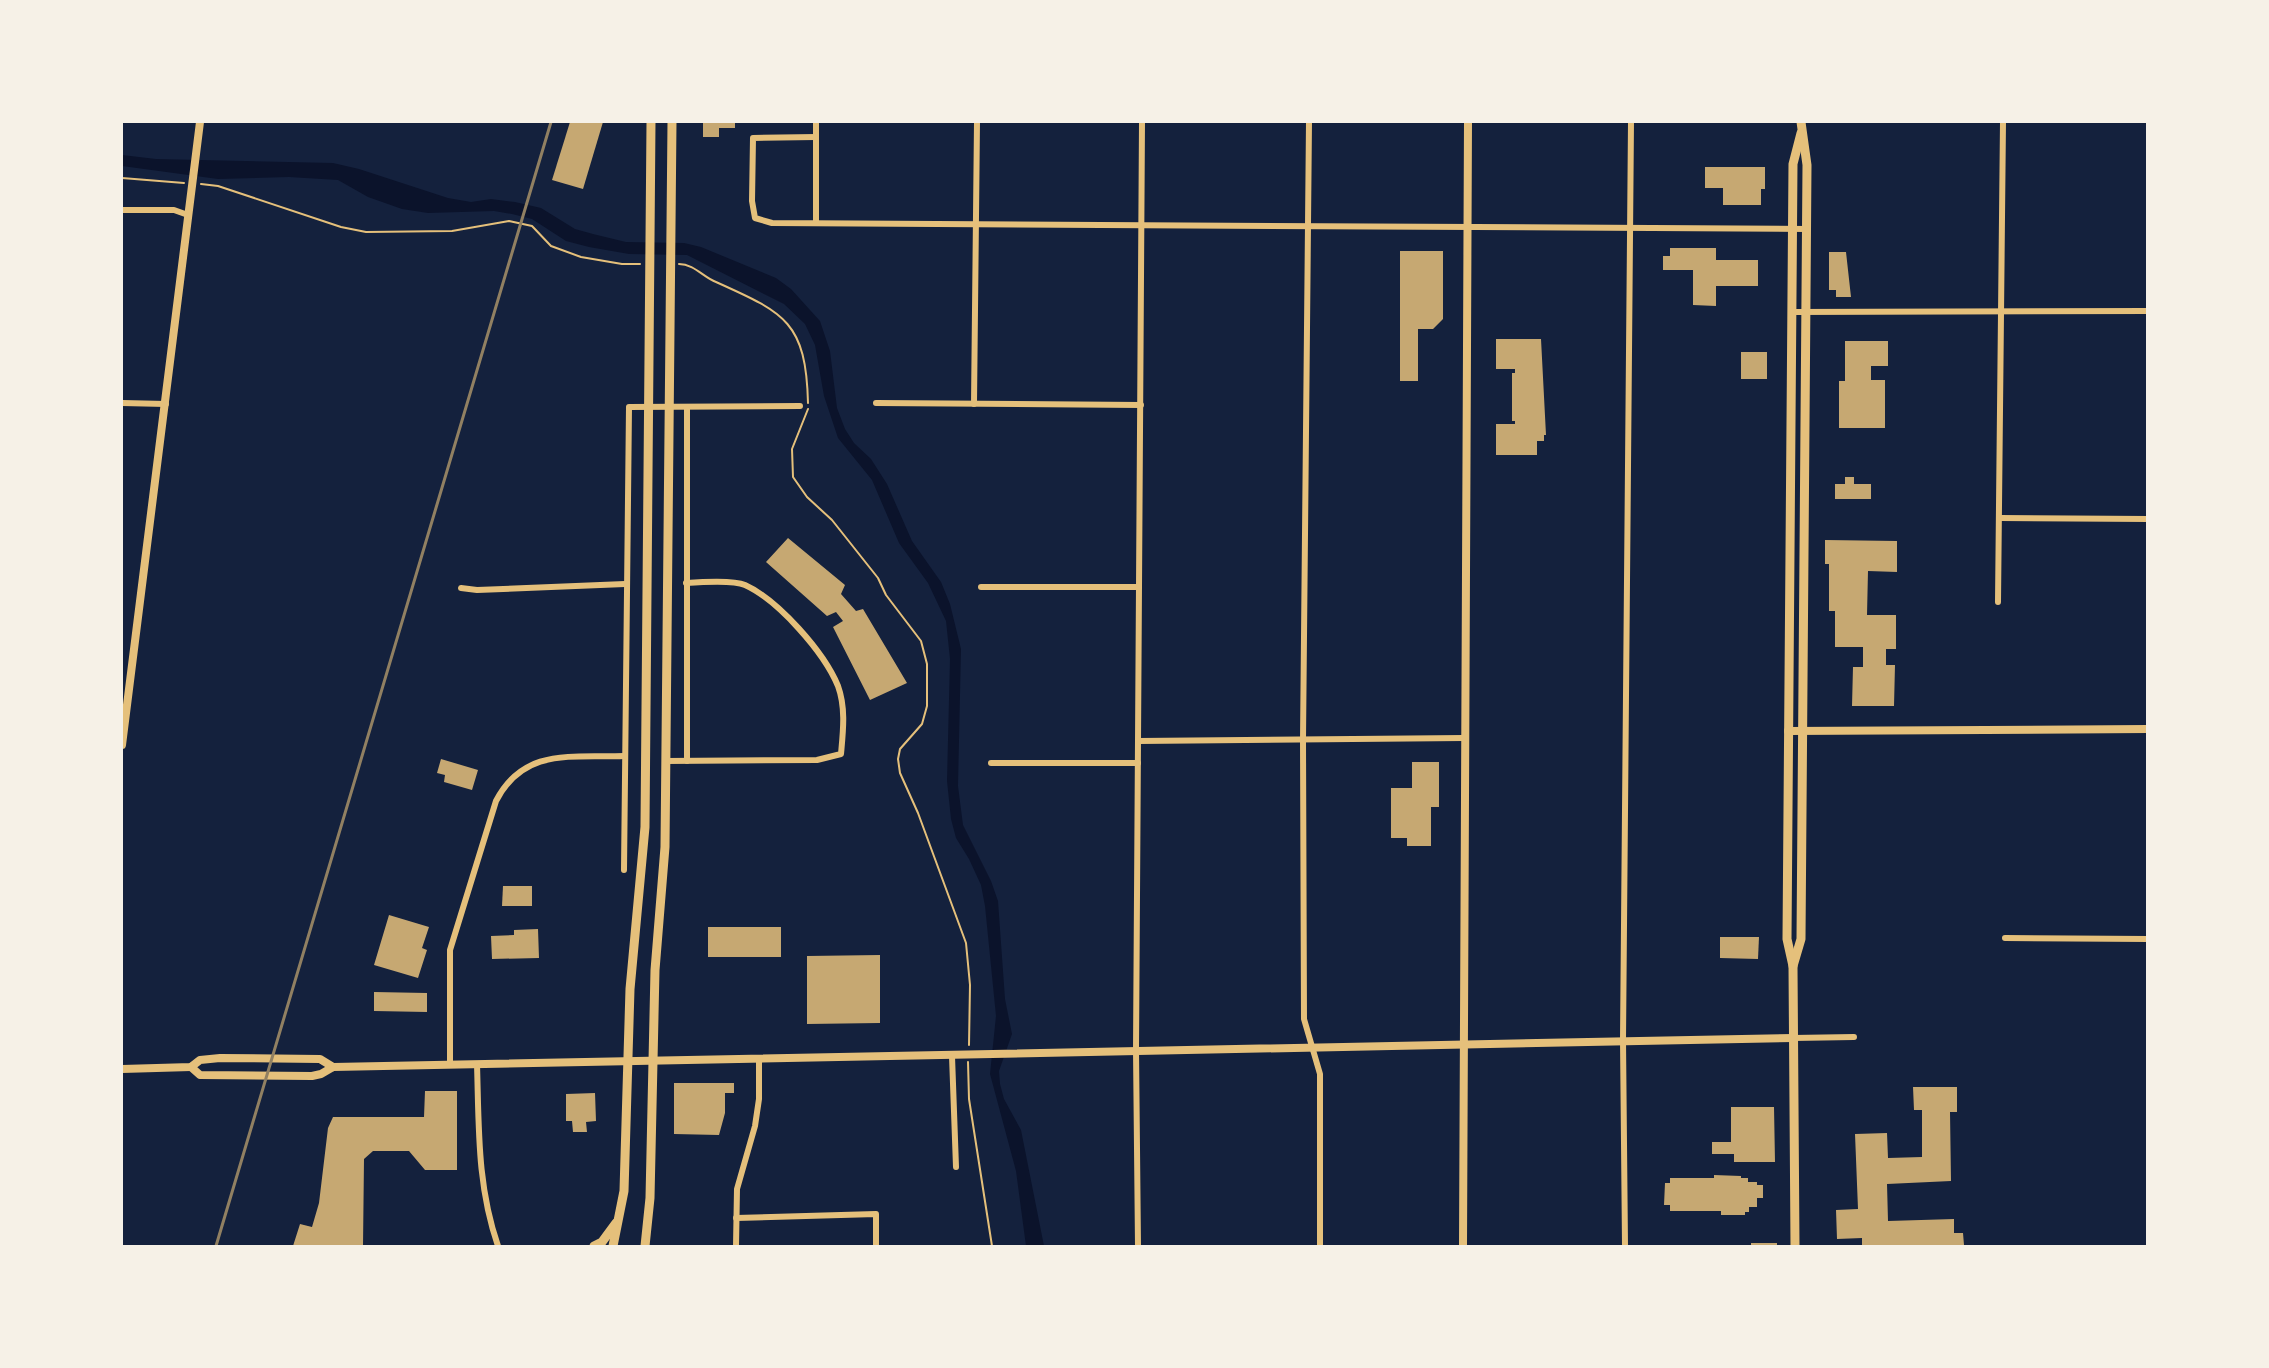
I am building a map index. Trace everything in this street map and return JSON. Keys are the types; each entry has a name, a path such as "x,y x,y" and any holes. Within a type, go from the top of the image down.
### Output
{"main road":[{"path":"613,1246 624,1191 632,951 645,827 651,122"},
{"path":"645,1246 650,1198 651,1060 665,847 672,122"},
{"path":"1793,966 1802,939 1807,165 1801,122"},
{"path":"122,745 126,684 166,404 200,125"},
{"path":"1794,1246 1793,966 1787,939 1788,731 1793,164 1801,134"},
{"path":"122,1069 191,1067 200,1060 220,1058 320,1059 333,1066 952,1056 1462,1043 1793,1038"},
{"path":"191,1067 200,1076 312,1076 321,1074 333,1066"},
{"path":"594,1246 602,1242 619,1218"}],"street":[{"path":"816,122 816,222"},
{"path":"974,404 977,122"},
{"path":"1138,1246 1136,1050 1142,122"},
{"path":"1309,122 1303,740 1304,1019 1320,1074 1320,1246"},
{"path":"1463,1246 1467,122"},
{"path":"1625,1246 1623,1040 1631,122"},
{"path":"1998,602 2003,122"},
{"path":"816,137 753,138 752,213 762,222 1467,229 1807,229"},
{"path":"122,210 174,210 188,215"},
{"path":"1792,312 2148,311"},
{"path":"122,403 166,404"},
{"path":"876,403 1141,405"},
{"path":"624,870 625,584 629,407 800,406"},
{"path":"687,407 687,761"},
{"path":"2000,518 2148,519"},
{"path":"666,761 817,760 841,754 844,715 838,686 819,656 794,624 765,598 744,584 686,583"},
{"path":"461,588 477,590 625,584"},
{"path":"981,587 1139,587"},
{"path":"1788,731 2148,729"},
{"path":"1138,741 1464,738"},
{"path":"450,1064 450,950 496,801 502,789 523,768 548,758 624,756"},
{"path":"991,763 1138,763"},
{"path":"2005,938 2148,939"},
{"path":"1793,1038 1854,1037"},
{"path":"952,1056 956,1167"},
{"path":"736,1246 737,1189 755,1126 759,1098 759,1059"},
{"path":"477,1064 481,1177 489,1220 498,1246"},
{"path":"736,1218 876,1214 876,1246"}],"path":[{"path":"122,178 218,186 341,227 366,232 452,231 509,221 532,226 551,246 581,257 622,264 643,264"},
{"path":"676,264 687,264 713,281 762,302 789,322 803,351 807,378 807,414 795,435 792,449 793,477 807,497 832,520 878,578 886,596 921,641 927,664 927,706 922,724 900,749 898,759 900,772 966,943 970,985 969,1038"},
{"path":"968,1069 969,1099 992,1246"}],"water":[{"path":"122,155 156,159 333,163 359,169 448,198 471,202 491,199 541,208 575,229 593,234 626,242 684,243 701,247 776,278 791,289 820,321 830,351 837,408 845,429 854,443 871,459 887,484 912,541 941,582 950,604 961,649 958,786 963,825 991,881 998,901 1005,999 1012,1034 999,1071 1000,1084 1004,1099 1021,1130 1044,1246 1026,1246 1016,1171 990,1074 996,1016 985,906 981,885 956,838 951,819 947,781 950,659 946,621 928,583 899,543 872,480 838,438 824,396 815,345 805,324 784,304 687,255 629,254 589,247 566,241 532,219 494,211 428,213 402,209 368,197 338,180 289,177 218,179 122,166"}],"building":[{"path":"570,122 603,122 583,189 552,180"},
{"path":"703,122 735,122 735,128 719,128 719,137 703,137"},
{"path":"1705,167 1765,167 1765,189 1761,189 1761,205 1723,205 1723,188 1705,188"},
{"path":"1670,248 1716,248 1716,260 1758,260 1758,286 1716,286 1716,306 1693,305 1693,270 1663,270 1663,256 1670,256"},
{"path":"1400,251 1443,251 1443,319 1433,329 1418,329 1418,381 1400,381"},
{"path":"1829,252 1846,252 1851,297 1836,297 1836,290 1829,290"},
{"path":"1496,339 1541,339 1546,435 1544,435 1544,441 1537,441 1537,455 1496,455 1496,424 1515,424 1515,421 1512,421 1512,373 1515,373 1515,369 1496,369"},
{"path":"1845,341 1888,341 1888,366 1871,366 1871,380 1885,380 1885,428 1839,428 1839,381 1845,381"},
{"path":"1741,352 1767,352 1767,379 1741,379"},
{"path":"1845,477 1854,477 1854,484 1871,484 1871,499 1835,499 1835,484 1845,484"},
{"path":"788,538 845,585 841,594 856,611 863,609 907,683 870,700 833,627 843,621 836,612 827,616 766,562"},
{"path":"1825,540 1897,541 1897,572 1868,571 1867,615 1896,615 1896,649 1886,649 1886,665 1895,665 1894,706 1852,706 1853,667 1863,667 1863,647 1835,647 1835,611 1829,611 1829,564 1825,564"},
{"path":"441,759 478,770 472,790 444,782 445,775 437,773"},
{"path":"1412,762 1439,762 1439,807 1431,807 1431,846 1407,846 1407,838 1391,838 1391,788 1412,788"},
{"path":"503,886 532,886 532,906 502,906"},
{"path":"389,915 429,927 422,948 427,950 418,978 374,965"},
{"path":"708,927 781,927 781,957 708,957"},
{"path":"538,929 539,958 492,959 491,936 514,935 514,930"},
{"path":"1720,937 1759,937 1758,959 1720,958"},
{"path":"880,955 880,1023 807,1024 807,956"},
{"path":"374,992 427,993 427,1012 374,1011"},
{"path":"674,1083 734,1083 734,1093 725,1093 725,1113 719,1135 674,1134"},
{"path":"1913,1087 1957,1087 1957,1112 1950,1112 1951,1181 1887,1184 1888,1221 1954,1219 1954,1233 1963,1233 1964,1245 1862,1246 1862,1238 1837,1239 1836,1210 1858,1209 1855,1134 1887,1133 1888,1158 1922,1157 1922,1110 1914,1110"},
{"path":"425,1091 457,1091 457,1170 425,1170 409,1151 373,1151 364,1159 363,1246 293,1246 300,1224 312,1227 319,1203 328,1128 333,1117 424,1117"},
{"path":"595,1093 596,1121 586,1122 587,1132 573,1132 572,1121 566,1121 566,1094"},
{"path":"1731,1107 1774,1107 1775,1162 1734,1162 1734,1154 1712,1154 1712,1142 1731,1142"},
{"path":"1714,1175 1741,1176 1741,1178 1748,1178 1748,1182 1757,1182 1757,1185 1763,1185 1763,1198 1757,1198 1757,1207 1749,1207 1749,1212 1745,1212 1745,1215 1721,1215 1721,1211 1670,1211 1670,1205 1664,1205 1665,1183 1670,1183 1670,1178 1714,1178"},
{"path":"1751,1243 1777,1243 1777,1246 1751,1246"}],"railway":[{"path":"216,1246 551,122"}]}
